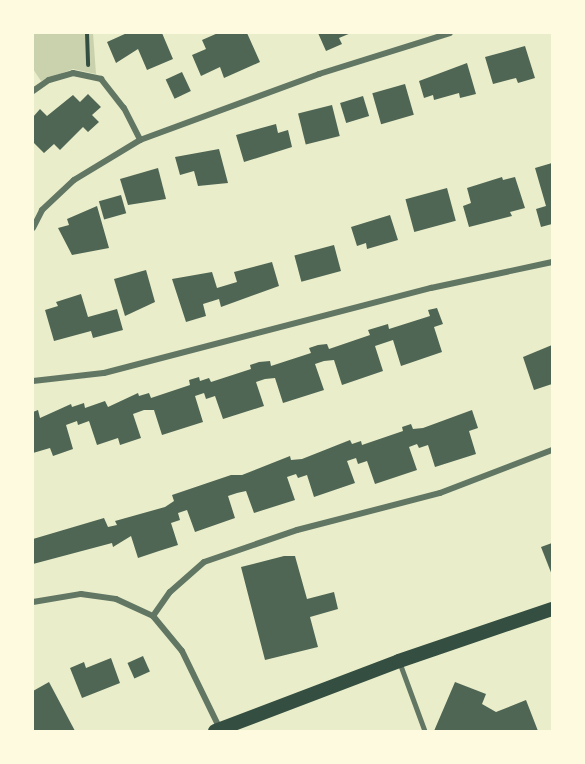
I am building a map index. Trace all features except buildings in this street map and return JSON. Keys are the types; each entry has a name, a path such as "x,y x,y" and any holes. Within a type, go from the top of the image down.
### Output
{"main road":[{"path":"218,730 399,661 552,609"}],"street":[{"path":"33,228 42,210 74,180 140,140 319,74 450,33"},
{"path":"33,91 49,80 73,73 101,79 124,108 140,140"},
{"path":"33,381 104,373 432,288 552,262"},
{"path":"153,616 170,592 204,561 297,530 440,493 552,450"},
{"path":"33,602 81,594 116,599 153,616 182,651 218,730"}],"lane":[{"path":"399,661 424,731"}],"path":[{"path":"87,33 88,76"}],"green space":[{"path":"33,33 93,33 96,74 73,69 41,81 33,69"}]}
